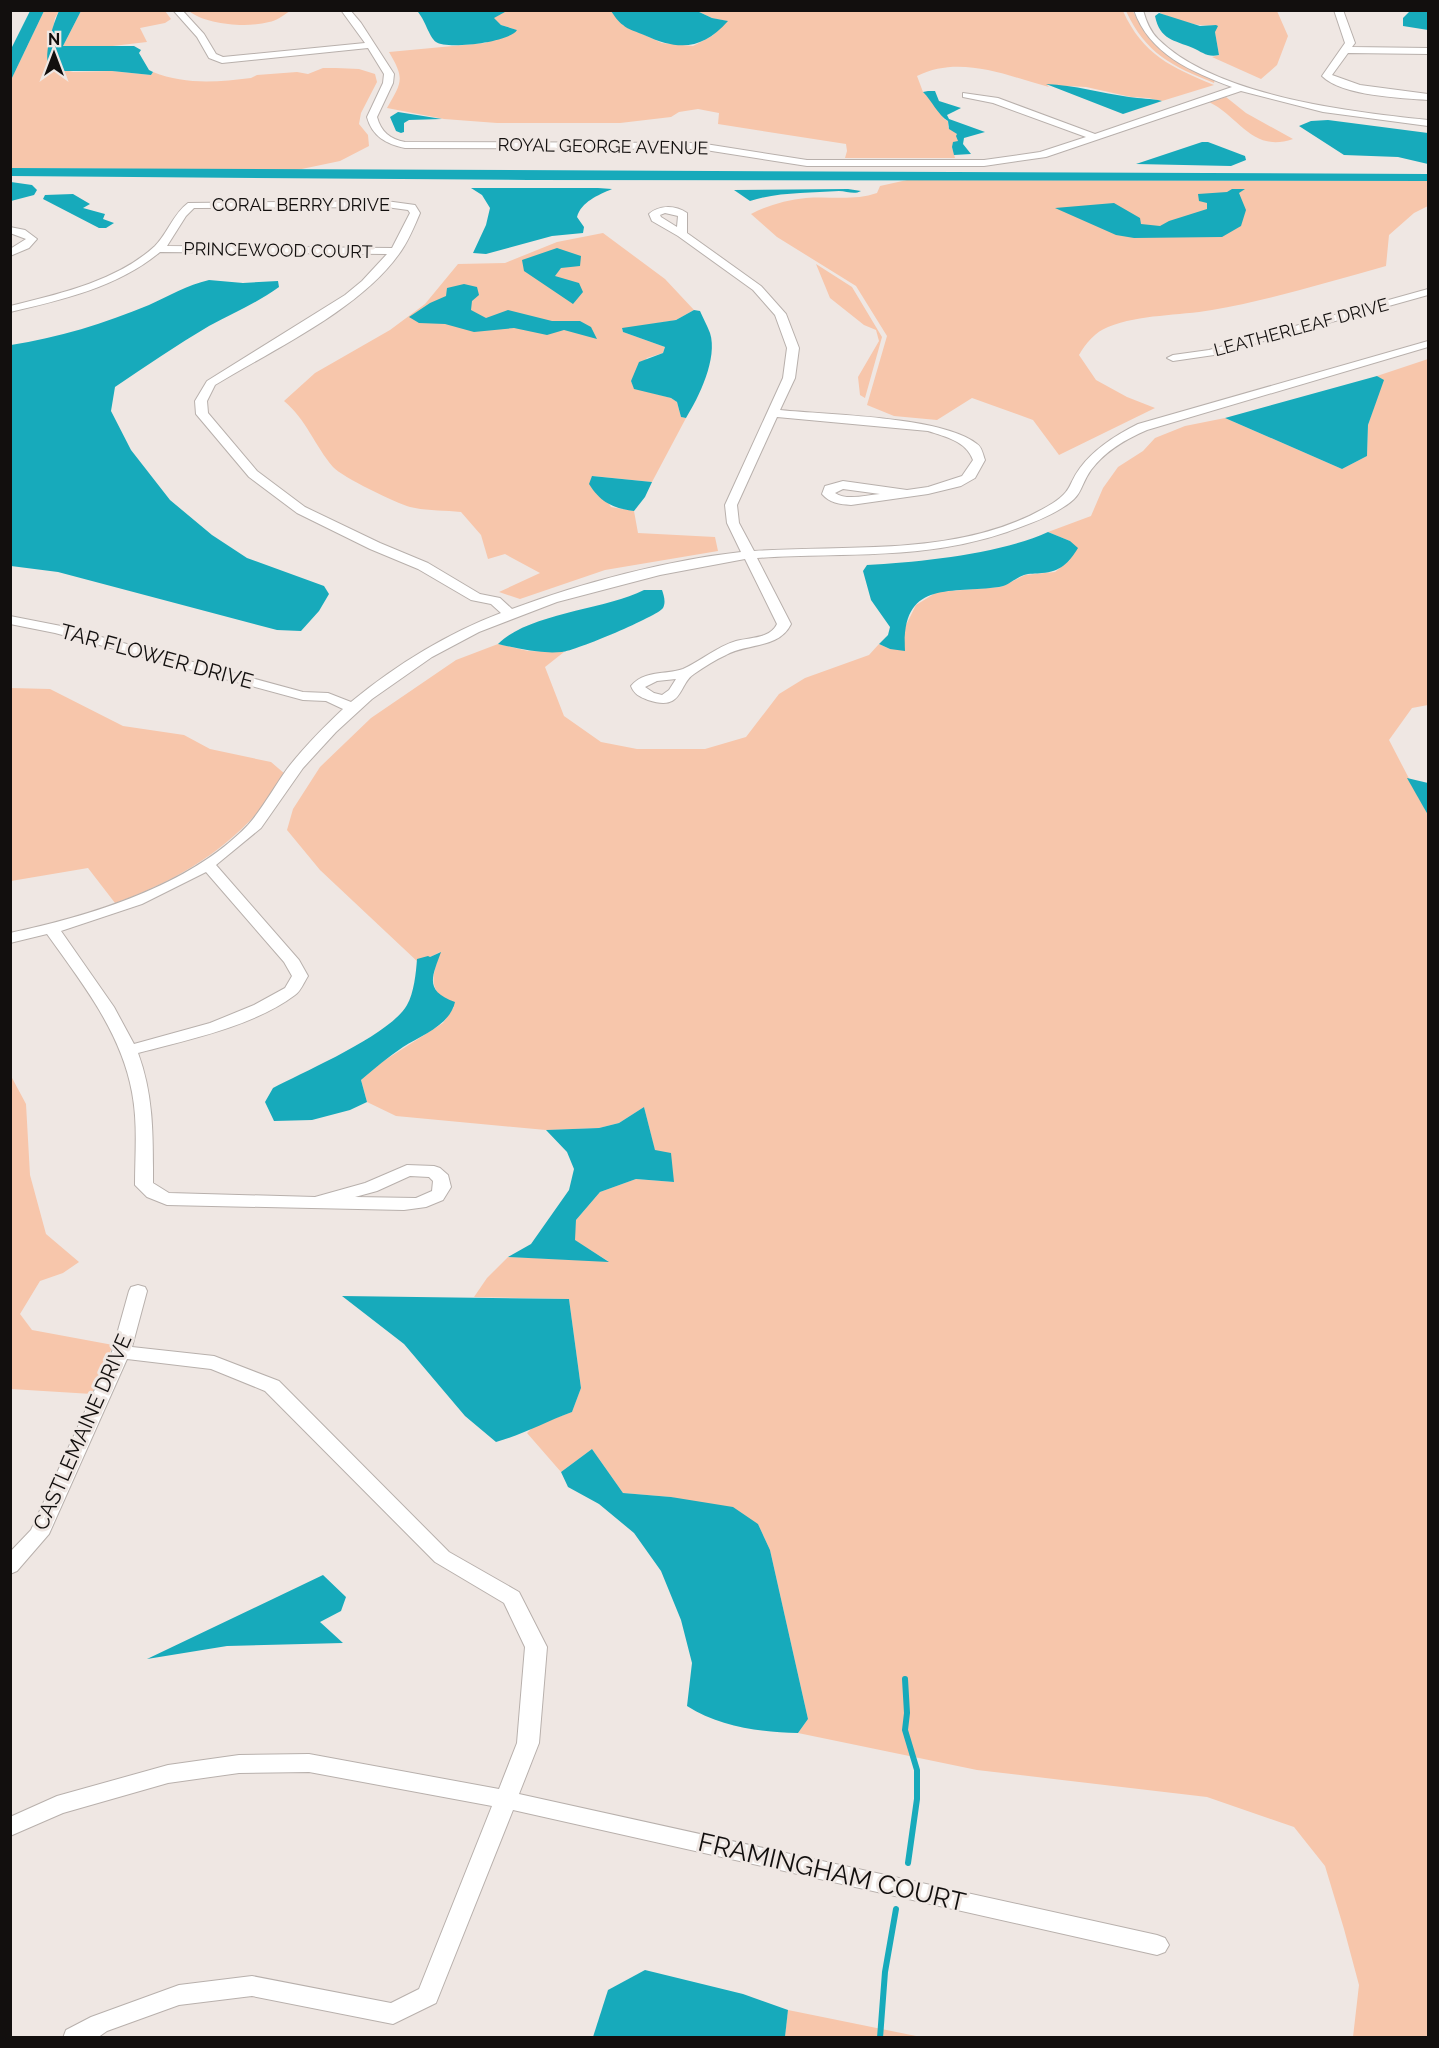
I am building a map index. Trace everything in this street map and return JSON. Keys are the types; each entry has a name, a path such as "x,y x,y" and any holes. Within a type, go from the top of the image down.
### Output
{"street":[{"path":"177,10 201,36 212,57 222,60 370,45 353,17 345,10"},
{"path":"1138,10 1149,34 1164,48 1196,68 1242,87 1332,110 1428,123"},
{"path":"1338,10 1350,43 1347,50 1329,71 1330,79 1346,85 1428,97"},
{"name":"ROYAL GEORGE AVENUE","path":"370,45 389,74 372,117 373,123 386,140 405,145 699,146 807,163 984,163 1042,155 1242,87"},
{"path":"1347,50 1428,51"},
{"path":"966,95 995,100 1095,137"},
{"name":"CORAL BERRY DRIVE","path":"10,309 38,303 96,284 129,268 159,249 174,230 183,210 192,205 387,204 411,207 415,213 408,233 381,270 333,309 211,383 199,401 200,408 202,414 254,474 301,510 365,542 423,566 476,597 478,604 486,609 509,614"},
{"path":"10,230 21,232 32,239 25,246 11,252"},
{"path":"681,234 757,288 780,314 793,348 789,378 732,505 733,523 784,624 782,631 774,637 741,644 715,653 686,672"},
{"name":"PRINCEWOOD COURT","path":"159,249 396,251"},
{"name":"LEATHERLEAF DRIVE","path":"1173,358 1210,353 1428,292"},
{"path":"10,938 51,930 140,899 207,864 248,833 279,797 294,770 322,735 351,708 394,676 448,643 509,614 618,580 748,555 898,551 995,531 1053,510 1076,491 1082,473 1099,454 1127,433 1152,423 1428,344"},
{"path":"774,413 929,428 955,435 974,447 979,460 976,468 964,480 934,489 850,501 837,500 828,494 829,489 843,485 904,493"},
{"name":"TAR FLOWER DRIVE","path":"10,620 56,629 303,696 310,702 326,707 351,708"},
{"path":"130,1050 216,1028 291,991 300,976 291,960 207,864"},
{"path":"51,930 104,1005 130,1050 141,1093 144,1185 153,1193 167,1199 317,1202 423,1202 435,1198 443,1188 442,1179 434,1172 407,1171 371,1187 317,1202"},
{"name":"CASTLEMAINE DRIVE","path":"10,1566 39,1534 121,1352 138,1291"},
{"path":"75,2037 99,2024 179,1995 252,1986 393,2014 428,1996 528,1743 536,1647 512,1598 442,1557 272,1386 214,1363 121,1352"},
{"name":"FRAMINGHAM COURT","path":"10,1827 57,1805 168,1774 239,1764 309,1764 507,1800 1157,1945"}],"shaded area":[{"path":"521,10 611,11 623,25 662,43 693,46 712,36 727,21 712,18 697,11 1123,11 1140,39 1160,58 1214,85 1162,101 1086,87 1047,85 1049,87 983,69 950,67 933,70 917,76 923,92 948,121 948,127 957,134 958,141 952,147 955,158 845,158 846,144 718,124 719,113 698,109 679,112 671,117 620,123 497,123 444,119 387,108 400,80 398,68 389,52 485,43 517,30 501,25 493,18 505,12"},
{"path":"1160,10 1277,11 1288,36 1277,65 1261,79 1212,57 1219,55 1216,25 1188,23 1160,13"},
{"path":"44,11 59,11 55,18 47,61 49,66 73,72 112,71 151,75 153,72 189,81 251,78 257,75 297,72 308,74 323,68 359,69 375,74 377,82 361,113 359,124 368,135 369,146 340,161 297,170 11,168 11,80"},
{"path":"81,11 165,11 171,19 165,23 140,28 147,42 104,47 63,46"},
{"path":"189,11 290,11 272,21 239,25 216,22 196,16"},
{"path":"1126,11 1133,11 1140,25 1157,45 1178,60 1215,79 1214,83 1185,71 1162,57 1142,38"},
{"path":"1226,97 1246,113 1293,139 1279,142 1257,137 1209,102"},
{"path":"907,180 1428,181 1428,206 1414,213 1389,235 1386,266 1256,301 1212,310 1146,317 1108,327 1099,332 1079,355 1096,380 1127,397 1155,408 1059,455 1033,420 972,398 937,420 894,416 867,405 887,336 856,286 777,237 751,214 799,199 851,198 868,195 877,193 880,186"},
{"path":"603,233 665,279 694,310 676,320 622,329 623,332 665,347 663,353 647,358 631,381 634,388 671,398 677,402 681,417 686,418 652,482 593,476 611,507 634,511 638,533 715,537 718,551 605,570 520,599 499,592 540,573 505,554 488,559 481,535 461,512 410,507 338,471 327,459 292,408 284,401 315,373 390,330 425,304 458,264 505,263 557,242"},
{"path":"816,264 852,287 882,337 865,398 860,395 858,377 879,341 876,330 864,325 830,298"},
{"path":"1428,359 1428,705 1412,708 1389,740 1428,815 1428,2037 1353,2037 1359,1985 1344,1929 1325,1866 1294,1827 1207,1797 977,1770 798,1733 808,1719 770,1550 758,1524 671,1497 623,1493 592,1449 561,1472 527,1433 534,1426 572,1412 581,1388 569,1299 474,1297 487,1278 508,1257 608,1261 574,1240 576,1220 600,1192 636,1179 674,1182 655,1151 644,1107 619,1123 599,1128 546,1130 396,1116 367,1102 361,1080 382,1062 443,1023 454,1007 440,995 434,984 440,952 419,963 320,870 287,830 293,809 320,767 371,718 456,660 498,644 528,651 564,652 545,667 564,716 601,742 637,749 705,749 746,737 779,694 805,678 869,655 879,644 890,649 904,629 916,605 937,592 1001,587 1025,575 1055,572 1070,560 1070,541 1048,532 1091,516 1103,488 1118,467 1143,451 1155,438 1185,426 1225,418 1342,469 1367,456 1368,425 1383,380 1377,376"},
{"path":"11,688 50,689 123,726 184,735 210,749 271,762 285,774 270,797 233,837 190,868 141,893 115,903 88,868 11,881"},
{"path":"11,1076 26,1104 30,1175 46,1234 79,1262 63,1273 40,1281 20,1314 32,1330 113,1345 92,1394 11,1389"},
{"path":"788,2010 921,2037 785,2037"}],"water":[{"path":"30,11 44,11 11,80 11,49"},
{"path":"59,11 81,11 63,46 134,46 141,50 139,53 149,70 153,72 151,75 112,71 61,71 60,68 49,66 48,46"},
{"path":"417,11 521,11 505,12 494,18 501,25 517,30 512,34 478,44 452,45 436,42"},
{"path":"611,11 697,11 712,18 728,21 709,38 689,45 679,45 668,44 628,28 619,22"},
{"path":"1410,11 1428,11 1428,30 1403,26 1403,18"},
{"path":"1159,13 1200,26 1218,26 1215,32 1219,55 1205,54 1164,35 1155,16"},
{"path":"1046,84 1067,86 1162,101 1123,114"},
{"path":"935,91 939,101 961,108 947,115 949,119 985,132 964,138 963,144 971,154 954,155 952,147 953,142 958,141 957,134 949,129 948,121 923,92"},
{"path":"398,112 442,119 409,120 404,123 404,132 401,133 396,131 390,117"},
{"path":"1328,120 1428,133 1428,164 1398,157 1344,155 1299,126 1311,121"},
{"path":"1208,142 1245,156 1246,160 1231,166 1136,164"},
{"path":"11,168 1428,174 1428,181 528,180 11,176"},
{"path":"11,182 32,185 37,190 34,195 11,201"},
{"path":"471,188 612,189 582,207 577,217 584,227 583,233 552,236 486,254 473,253 486,225 490,208 482,195"},
{"path":"848,189 861,191 856,193 839,191 794,193 750,201 734,190"},
{"path":"1232,189 1245,189 1239,193 1246,210 1241,226 1222,237 1134,238 1116,235 1055,208 1114,203 1140,218 1141,224 1160,226 1207,209 1207,203 1199,201 1198,194 1227,192"},
{"path":"73,194 90,204 83,208 105,214 103,219 114,223 106,228 99,228 43,199 45,195"},
{"path":"557,248 581,256 580,266 561,268 555,276 579,283 583,292 573,304 524,271 522,260"},
{"path":"209,280 243,283 278,281 279,287 197,333 115,387 111,411 131,450 170,500 212,535 247,558 324,586 329,594 319,611 301,631 277,630 58,572 11,566 11,345 99,324"},
{"path":"464,284 477,287 479,295 472,301 471,310 486,318 508,310 552,321 580,321 591,327 597,339 564,330 547,335 514,328 474,332 445,324 419,323 409,317 430,303 446,296 447,288"},
{"path":"694,310 700,311 712,343 706,377 686,418 681,417 677,402 671,398 634,389 631,381 639,362 663,353 665,347 623,332 622,328 676,320"},
{"path":"1377,376 1384,380 1368,425 1367,456 1342,469 1225,418"},
{"path":"592,476 652,482 645,497 634,511 614,506 603,500 589,484"},
{"path":"1048,532 1070,541 1078,548 1063,566 1054,571 1024,575 1002,586 947,591 932,595 920,601 911,612 906,628 905,651 890,649 879,644 888,635 890,627 871,600 863,571 867,565 959,556 1007,546"},
{"path":"644,590 662,590 665,601 663,608 632,625 583,646 562,652 546,652 498,644 528,625 609,603"},
{"path":"1407,778 1428,783 1428,815"},
{"path":"441,952 433,982 438,993 455,1002 452,1010 441,1023 397,1051 361,1080 367,1102 350,1110 312,1120 274,1121 265,1102 273,1088 366,1040 398,1016 409,1000 417,959"},
{"path":"644,1107 655,1150 671,1153 674,1182 636,1179 600,1192 576,1220 575,1240 609,1262 508,1257 531,1244 569,1190 574,1169 567,1152 546,1130 599,1128 619,1123"},
{"path":"342,1296 569,1299 581,1388 572,1412 496,1442 465,1416 404,1344"},
{"path":"592,1449 623,1493 671,1497 733,1507 758,1524 770,1550 808,1719 798,1733 727,1724 687,1706 692,1663 681,1620 661,1571 634,1533 599,1504 568,1487 561,1472"},
{"path":"323,1575 346,1597 341,1611 320,1622 343,1643 227,1646 147,1659"},
{"path":"645,1970 743,1994 788,2010 785,2037 593,2037 608,1990"}],"waterway":[{"path":"905,1679 907,1713 905,1730 917,1770 917,1799 908,1863"},
{"path":"880,2038 885,1972 896,1909"}]}
